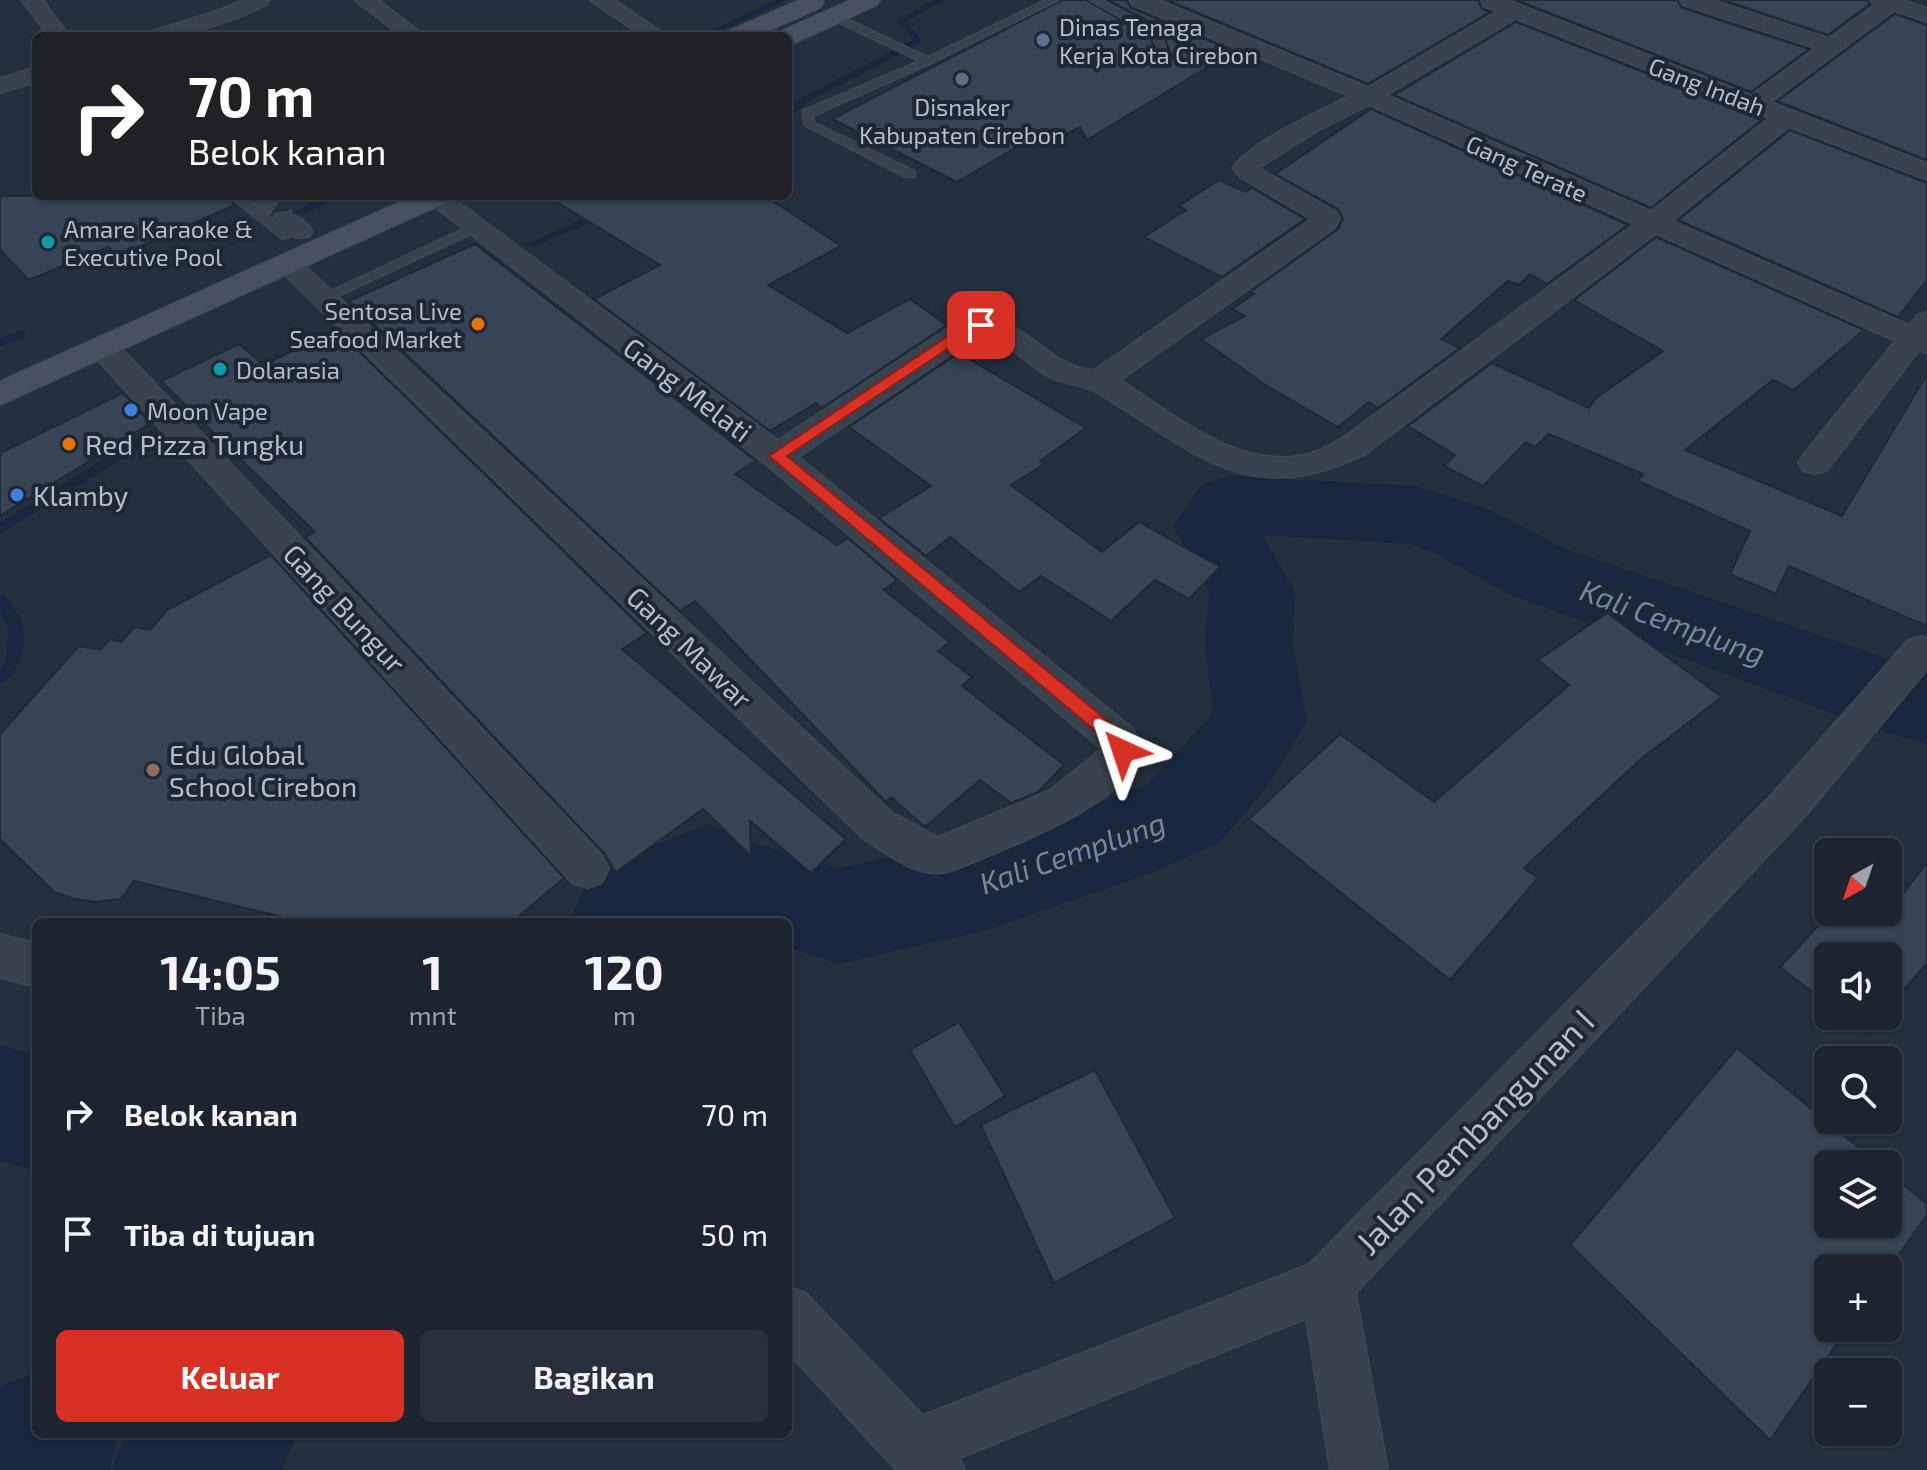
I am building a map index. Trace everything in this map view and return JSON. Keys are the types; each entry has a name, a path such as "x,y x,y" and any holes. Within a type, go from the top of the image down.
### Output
{"main road":[{"path":"747,32 814,5 869,0"},
{"path":"792,32 814,5"},
{"path":"0,364 290,238 369,200"},
{"path":"0,394 103,347 290,238 422,200"}],"street":[{"path":"32,0 56,32"},
{"path":"173,32 227,15 259,0"},
{"path":"365,0 409,32"},
{"path":"600,0 651,32"},
{"name":"Gang Terate","path":"1140,0 1369,96 1651,224 1922,334"},
{"name":"Gang Indah","path":"1488,0 1927,172"},
{"path":"1691,0 1833,47"},
{"path":"1754,104 1833,47 1886,2 1927,15"},
{"path":"1100,380 1325,222 1327,218 1322,214 1245,168 1312,124 1369,96 1515,10"},
{"path":"0,86 32,75"},
{"path":"777,456 968,329 981,325 996,329 1061,372 1082,380 1100,380 1207,449 1230,459 1282,467 1315,464 1354,446 1651,224 1787,116"},
{"name":"Gang Melati","path":"441,200 777,456 1120,741"},
{"name":"Gang Mawar","path":"290,238 323,298 878,826 928,856 940,856 1065,803 1122,755 1120,741"},
{"path":"1815,463 1922,334"},
{"name":"Gang Bungur","path":"103,347 587,869"},
{"name":"Jalan Pembangunan I","path":"926,1458 1327,1284 1777,817 1921,651"},
{"path":"0,956 32,964"},
{"path":"1327,1284 1359,1470"},
{"path":"792,1317 926,1458"}],"lane":[{"path":"910,174 810,125 806,114 928,61 1054,0"},
{"path":"1094,0 1157,33 1164,55"},
{"path":"814,5 928,61"},
{"path":"240,200 290,238"},
{"path":"323,298 475,227"}],"building":[{"path":"1062,0 1086,0 1150,37 1160,60 1168,60 1171,56 1162,28 1108,0 1126,0 1131,8 1234,51 1087,140 1080,127 1059,138 1044,131 957,182 832,119"},
{"path":"1167,0 1478,0 1482,9 1490,12 1368,84"},
{"path":"1516,0 1677,0 1682,8 1809,49 1751,92"},
{"path":"1723,0 1867,0 1870,4 1828,35"},
{"path":"1895,14 1927,25 1927,160 1777,101"},
{"path":"1516,22 1763,119 1651,208 1394,95"},
{"path":"1371,109 1628,225 1547,284 1530,274 1519,285 1508,281 1441,339 1460,348 1378,408 1369,402 1338,427 1267,386 1201,339 1245,316 1232,309 1254,294 1250,292 1338,229 1343,219 1338,209 1275,174"},
{"path":"1790,130 1927,183 1927,280 1898,317 1678,220"},
{"path":"1219,180 1245,192 1252,188 1305,219 1222,277 1144,237 1186,210 1179,206"},
{"path":"0,196 32,196 32,200 229,200 235,205 118,256 108,247 29,280 0,250"},
{"path":"554,200 771,200 841,246 768,285 847,333 910,299 947,325 822,408 816,403 770,431 594,299 660,265"},
{"path":"1656,237 1864,330 1794,390 1773,380 1685,450 1842,516 1927,374 1927,626 1789,566 1776,594 1730,574 1750,531 1638,481 1643,474 1549,434 1535,447 1526,442 1483,486 1444,466 1455,455 1408,426 1492,363 1589,408 1596,398 1663,351 1574,300"},
{"path":"475,244 756,461 735,474 837,545 848,538 897,580 884,590 950,642 938,651 972,677 962,686 1064,765 1038,792 1011,803 980,780 925,827 891,797 886,802 695,601 680,611 349,301"},
{"path":"336,329 647,633 622,649 846,839 811,873 750,821 751,856 703,809 616,872 604,853 305,537 315,532 161,381 239,344 264,365"},
{"path":"959,353 1086,428 1040,461 1044,464 1011,485 1102,552 1139,522 1220,567 1189,599 1155,580 1111,621 1041,576 1019,592 950,537 926,556 879,518 931,486 849,427"},
{"path":"123,393 151,423 0,516 0,453"},
{"path":"271,555 564,878 517,918 287,918 134,881 121,899 96,902 54,892 0,839 0,734 79,646 100,650 110,639 121,642 134,627 150,630 167,610"},
{"path":"1607,613 1722,697 1642,758 1524,868 1538,878 1450,980 1249,819 1340,734 1434,802 1569,685 1538,660"},
{"path":"1927,862 1927,963 1902,992 1902,942 1814,942 1814,993 1780,967 1818,926 1902,926 1902,895"},
{"path":"959,1022 1005,1096 955,1127 910,1050"},
{"path":"1737,1048 1814,1111 1814,1134 1842,1134 1862,1150 1814,1150 1814,1238 1902,1238 1902,1183 1927,1204 1927,1215 1899,1254 1814,1254 1814,1342 1838,1342 1827,1358 1814,1358 1814,1377 1770,1440 1570,1245"},
{"path":"1095,1070 1175,1218 1054,1283 981,1125"}],"waterway":[{"path":"711,32 784,0"},
{"path":"792,112 807,98 918,41 901,21 940,0"},
{"path":"300,212 327,200"},
{"path":"531,245 603,212"},
{"path":"0,343 21,334"},
{"path":"0,529 152,434"},
{"name":"Kali Cemplung","path":"626,918 666,888 708,870 734,883 839,916 987,883 1116,842 1184,813 1233,759 1260,721 1249,644 1252,591 1214,526 1229,505 1417,515 1464,532 1536,571 1911,704 1927,706"},
{"name":"Kali Cemplung","path":"0,600 17,629 12,665 0,678"},
{"name":"Kali Cemplung","path":"0,1103 32,1112"},
{"name":"Kali Cemplung","path":"41,1470 49,1438"},
{"name":"Kali Cemplung","path":"180,1470 224,1438"}],"tunnel":[{"path":"259,200 286,220"}],"place":[{"name":"Dinas Tenaga Kerja Kota Cirebon","path":"1043,40"},
{"name":"Disnaker Kabupaten Cirebon","path":"962,79"},
{"name":"Amare Karaoke & Executive Pool","path":"48,242"},
{"name":"Sentosa Live Seafood Market","path":"478,324"},
{"name":"Dolarasia","path":"220,369"},
{"name":"Moon Vape","path":"131,410"},
{"name":"Red Pizza Tungku","path":"69,444"},
{"name":"Klamby","path":"17,495"},
{"name":"Edu Global School Cirebon","path":"153,770"}],"route":[{"path":"981,325 968,329 777,456 1120,741 1123,751"}]}
